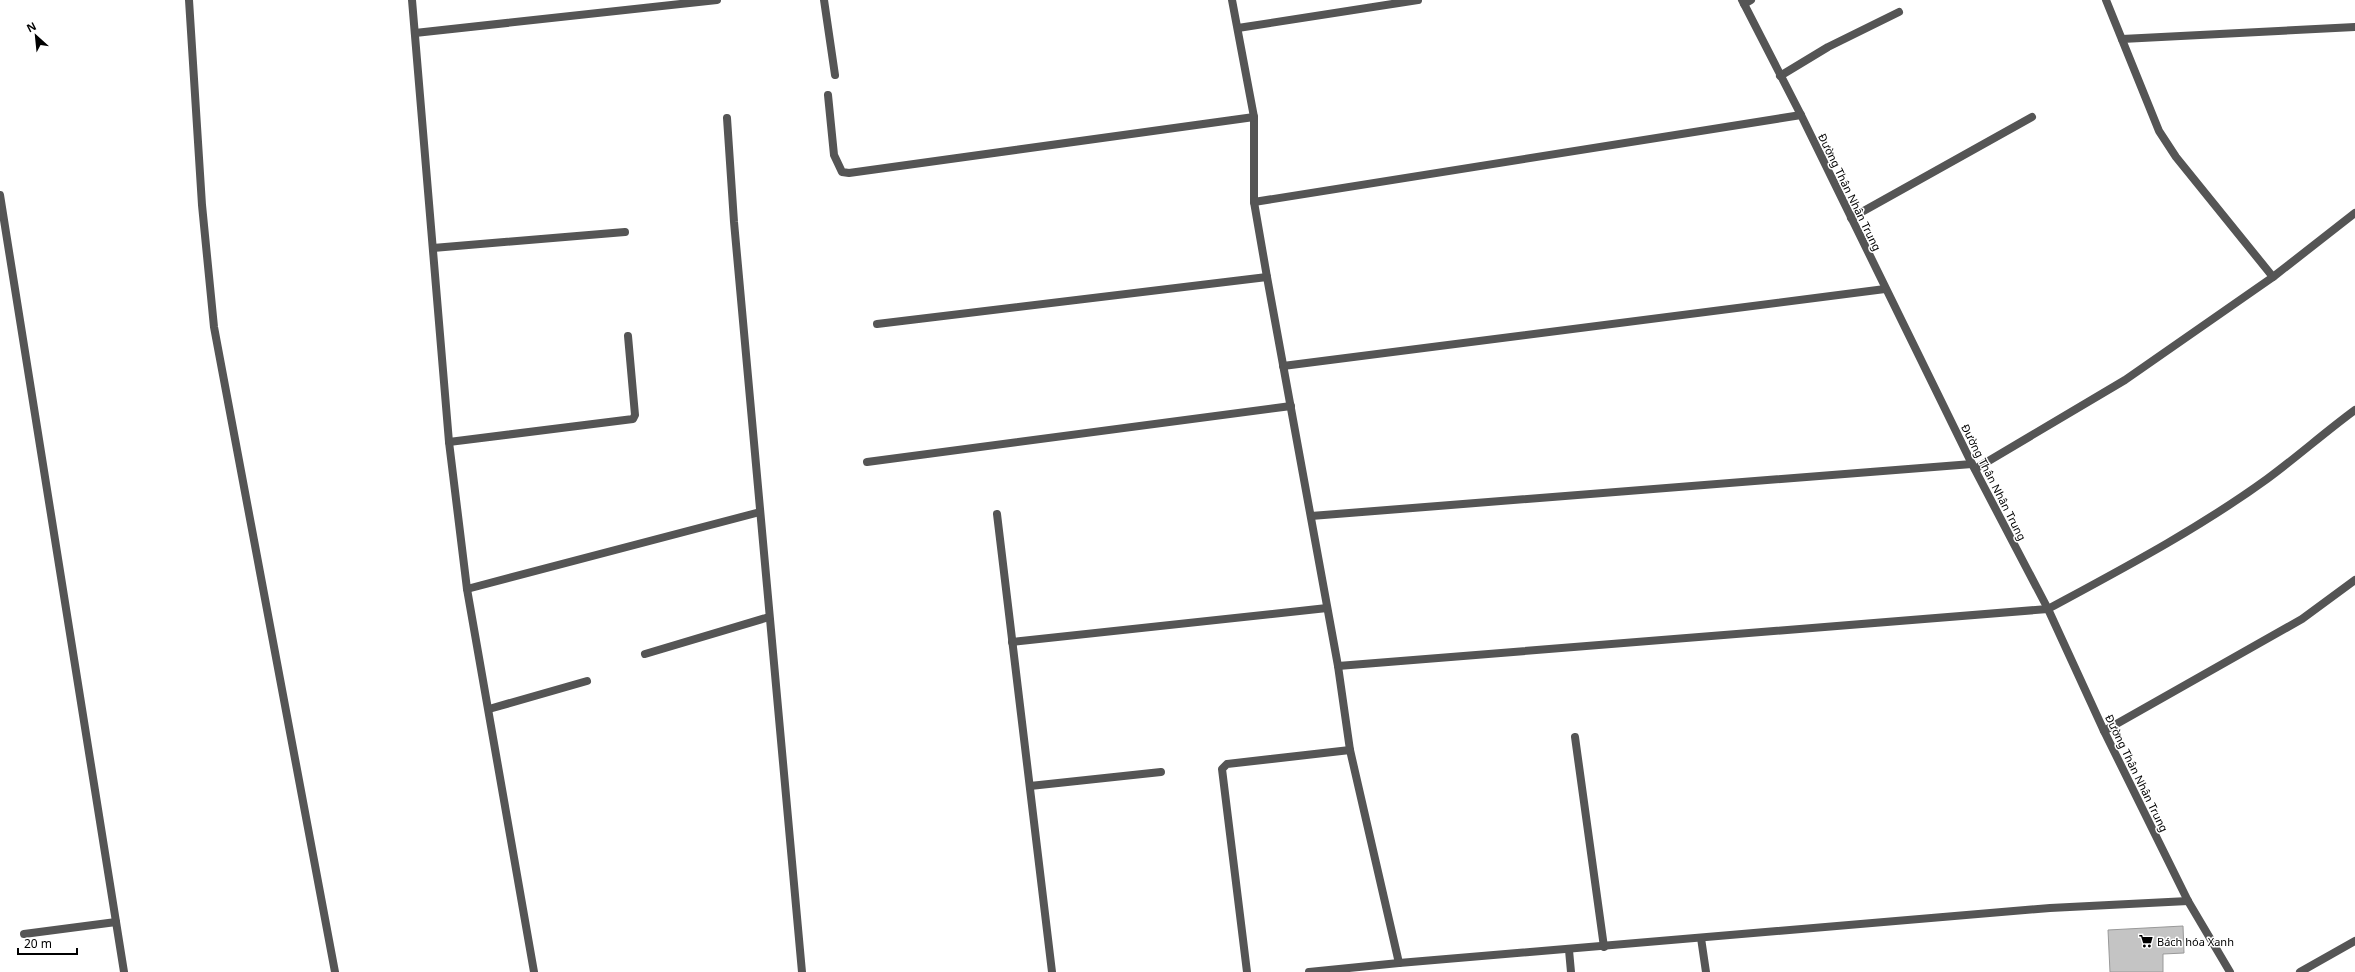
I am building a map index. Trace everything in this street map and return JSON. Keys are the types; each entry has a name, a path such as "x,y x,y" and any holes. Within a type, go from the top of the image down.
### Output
{"street":[{"path":"189,0 202,204 214,327 335,972"},
{"path":"412,0 449,442 467,588 534,972"},
{"path":"415,33 717,0"},
{"path":"824,0 835,76"},
{"path":"1232,0 1254,117 1254,202 1267,277 1338,666 1350,750 1399,962"},
{"path":"1238,28 1418,0"},
{"path":"2106,0 2158,131 2186,169 2273,277"},
{"name":"Đường Thân Nhân Trung","path":"1745,1 1780,76 1801,115 1885,289 1974,467 2048,609 2104,731 2188,901 2230,972"},
{"path":"1780,76 1828,47 1899,12"},
{"path":"2122,39 2355,27"},
{"path":"828,95 836,162 842,172 849,173 1254,117"},
{"path":"1254,202 1801,115"},
{"path":"1851,218 2032,117"},
{"path":"727,118 734,222 802,972"},
{"path":"0,195 124,972"},
{"path":"1311,516 1974,467 2125,380 2273,277 2355,213"},
{"path":"433,248 625,232"},
{"path":"877,324 1267,277"},
{"path":"1283,366 1885,289"},
{"path":"449,442 633,419 635,415 628,336"},
{"path":"867,462 1291,406"},
{"path":"1338,666 2048,609 2147,555 2212,515 2266,479 2355,410"},
{"path":"467,588 760,512"},
{"path":"997,514 1052,972"},
{"path":"2104,731 2302,619 2355,580"},
{"path":"1012,642 1327,608"},
{"path":"645,654 769,618"},
{"path":"489,709 587,681"},
{"path":"1576,738 1604,947"},
{"path":"1247,972 1222,769 1228,764 1350,750"},
{"path":"1030,786 1161,772"},
{"path":"1309,972 1337,971 1399,962 1570,950 2050,908 2188,901"},
{"path":"24,934 116,922"},
{"path":"1701,938 1706,972"},
{"path":"2300,972 2355,941"},
{"path":"1570,950 1571,972"}],"building":[{"name":"Bách hóa Xanh","path":"2183,926 2184,953 2163,954 2163,972 2110,972 2108,930"}],"place":[{"name":"Bách hóa Xanh","path":"2146,941"}]}
